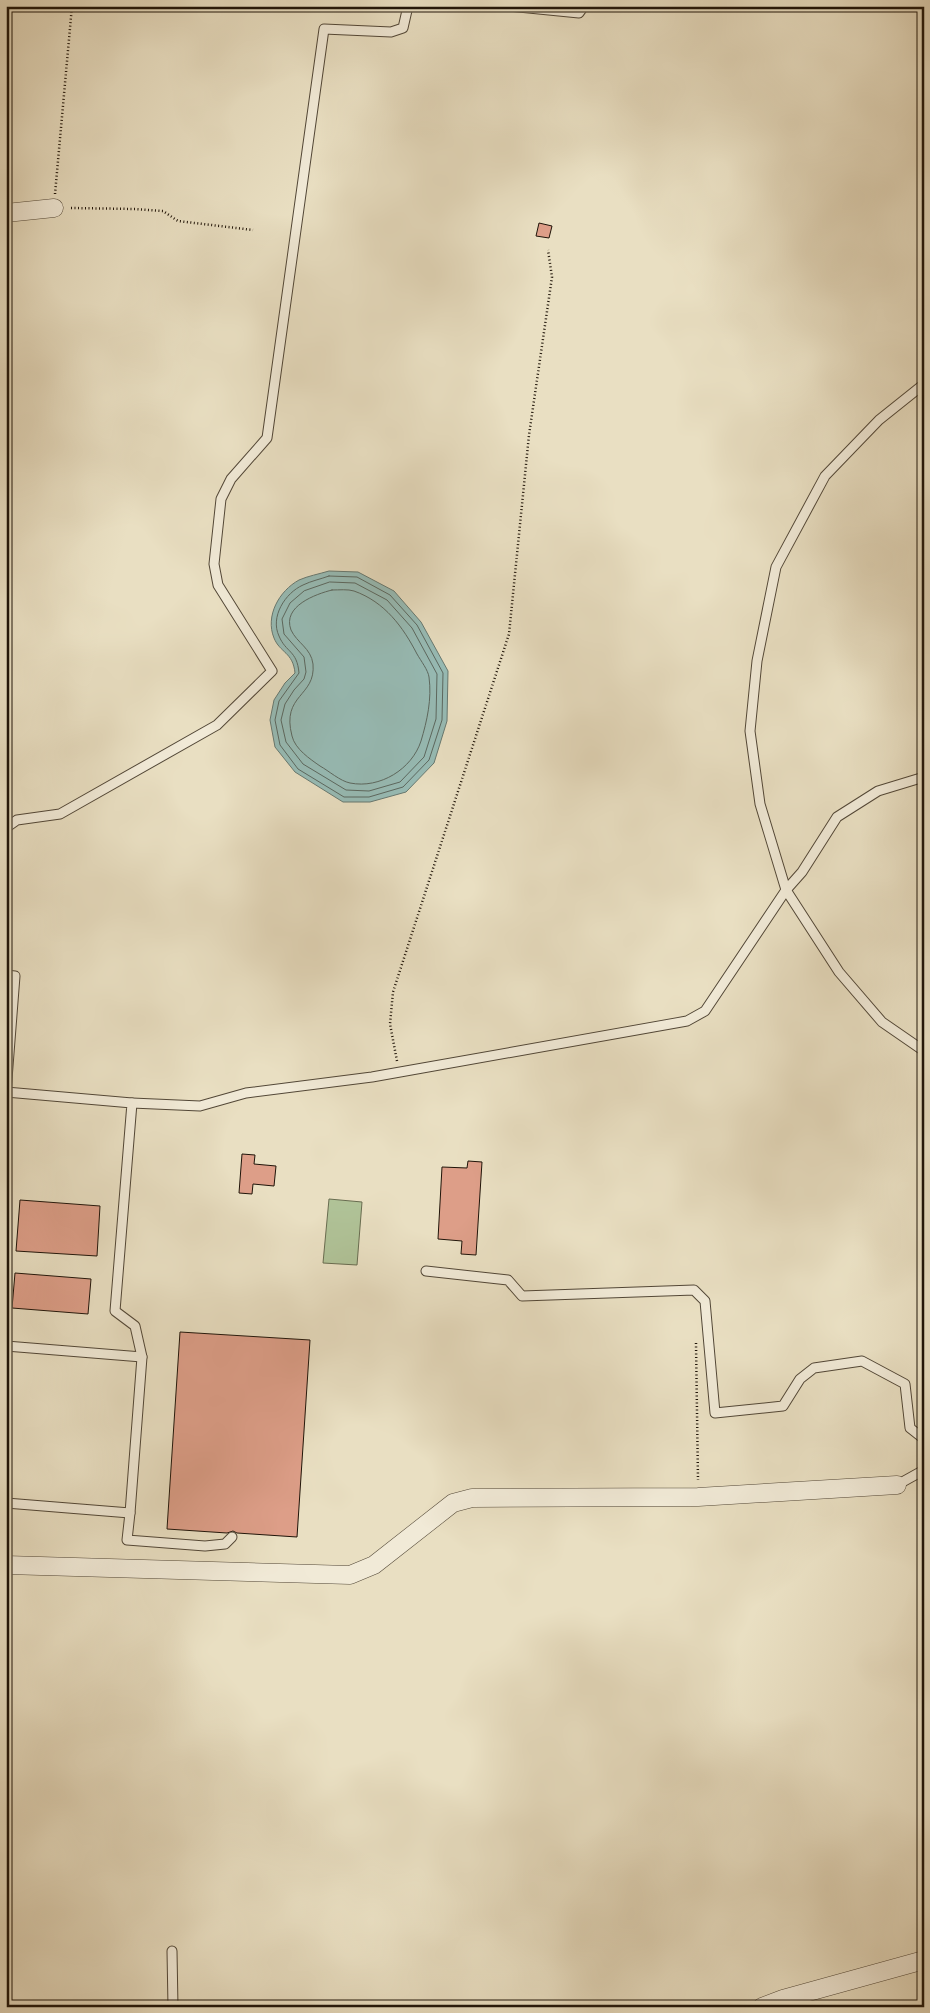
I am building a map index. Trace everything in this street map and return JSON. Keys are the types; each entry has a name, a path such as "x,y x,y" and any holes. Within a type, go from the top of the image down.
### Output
{"street":[{"path":"6,213 54,208"},
{"path":"6,1565 350,1575 374,1565 453,1503 472,1498 698,1497 897,1485"},
{"path":"762,2007 783,1999 924,1960"}],"lane":[{"path":"6,836 7,827 17,820 60,814 217,725 272,672 218,585 214,564 220,499 230,479 267,438 324,29 391,32 404,28 408,6"},
{"path":"507,6 580,13 584,6"},
{"path":"924,384 879,420 825,476 776,567 757,661 750,730 760,804 786,890 808,927 839,972 882,1022 924,1051"},
{"path":"6,975 15,976 6,1094 132,1103 200,1106 246,1093 399,1072 687,1021 705,1011 786,890 802,872 837,817 878,791 924,777"},
{"path":"132,1103 115,1311 135,1326 142,1357 127,1540 204,1546 225,1544 232,1537"},
{"path":"426,1271 508,1280 522,1296 694,1290 705,1301 715,1413 783,1406 800,1379 814,1368 862,1361 905,1384 910,1428 924,1439"},
{"path":"6,1346 142,1357"},
{"path":"897,1485 924,1470"},
{"path":"6,1503 130,1513"},
{"path":"172,1951 173,2007"}],"path":[{"path":"72,6 54,208 135,208 163,211 178,221 254,230"},
{"path":"399,1072 390,1024 393,992 509,634 529,435 552,277 548,250"},
{"path":"696,1341 698,1497"}],"green space":[{"path":"329,1199 362,1202 357,1265 323,1263"}],"water":[{"path":"329,571 358,572 394,591 421,622 448,671 447,721 434,763 406,792 370,802 343,802 295,772 275,747 270,720 274,700 285,683 295,673 292,661 274,638 271,621 276,605 285,591 299,580"}],"building":[{"path":"539,223 552,226 549,238 536,236"},
{"path":"242,1154 255,1155 254,1164 276,1166 274,1186 253,1184 252,1194 239,1193"},
{"path":"468,1161 482,1162 476,1255 461,1254 462,1241 438,1239 442,1167 467,1168"},
{"path":"20,1200 100,1206 97,1256 16,1251"},
{"path":"15,1273 91,1279 88,1314 12,1308"},
{"path":"180,1332 310,1340 297,1537 237,1533 233,1531 227,1533 167,1529"}]}
